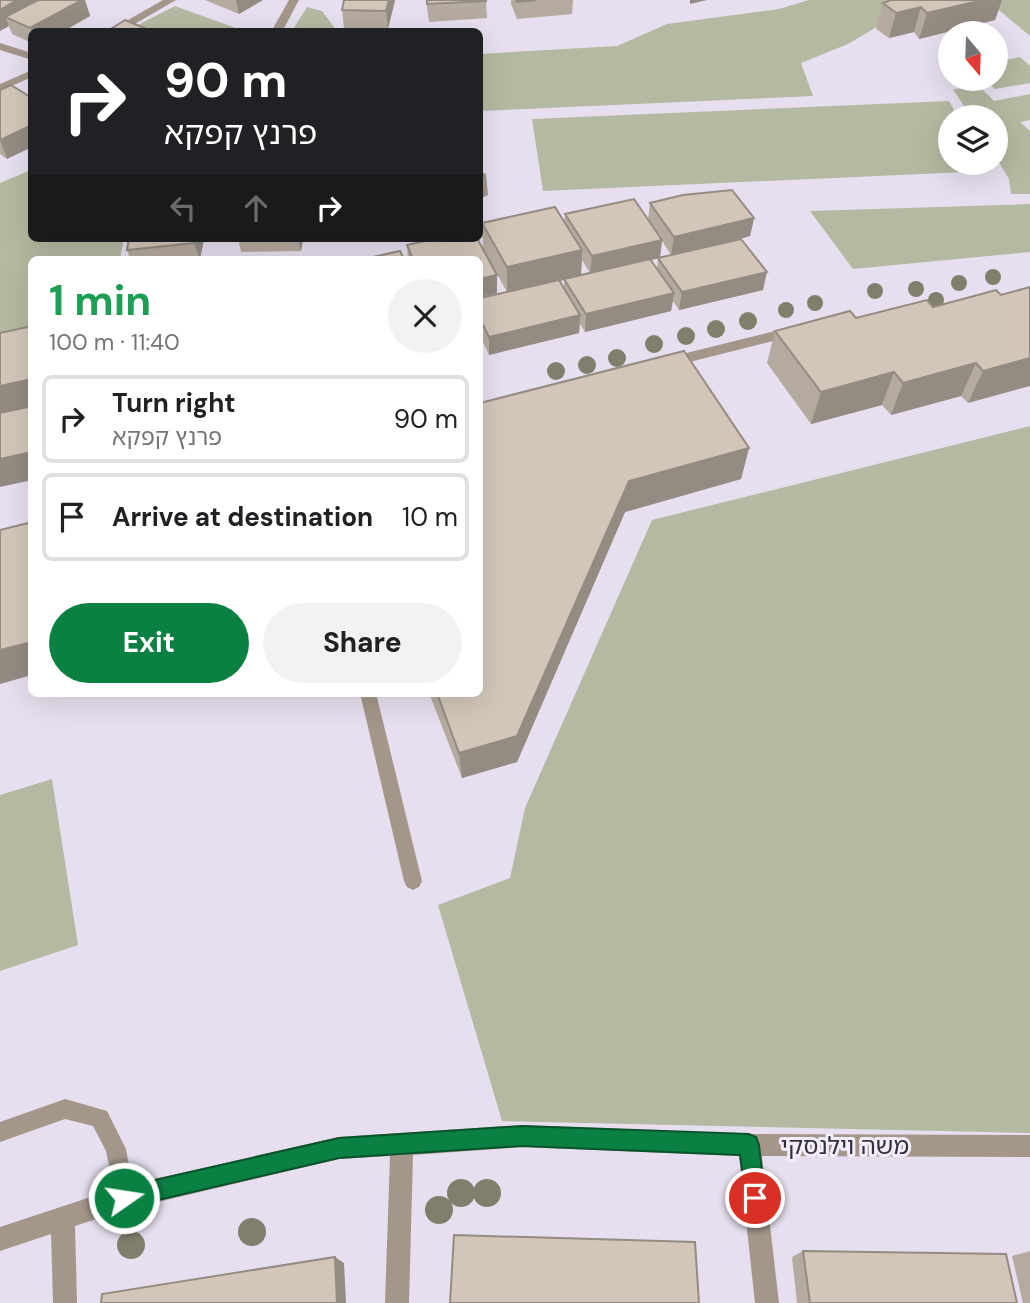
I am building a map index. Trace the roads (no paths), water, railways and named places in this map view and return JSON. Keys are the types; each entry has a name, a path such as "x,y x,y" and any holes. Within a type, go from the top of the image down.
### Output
{"street":[{"path":"119,28 171,0"},
{"path":"278,28 294,0"},
{"path":"0,46 28,56"},
{"path":"0,88 28,75"},
{"path":"651,367 807,328"},
{"name":"משה וילנסקי","path":"0,1239 124,1198 339,1148 522,1136 749,1145 1030,1146"},
{"path":"397,1303 402,1144"},
{"path":"749,1145 767,1303"},
{"path":"63,1217 65,1303"}],"lane":[{"path":"369,697 413,881"},
{"path":"0,1132 65,1109 100,1118 117,1149 124,1198"}]}
